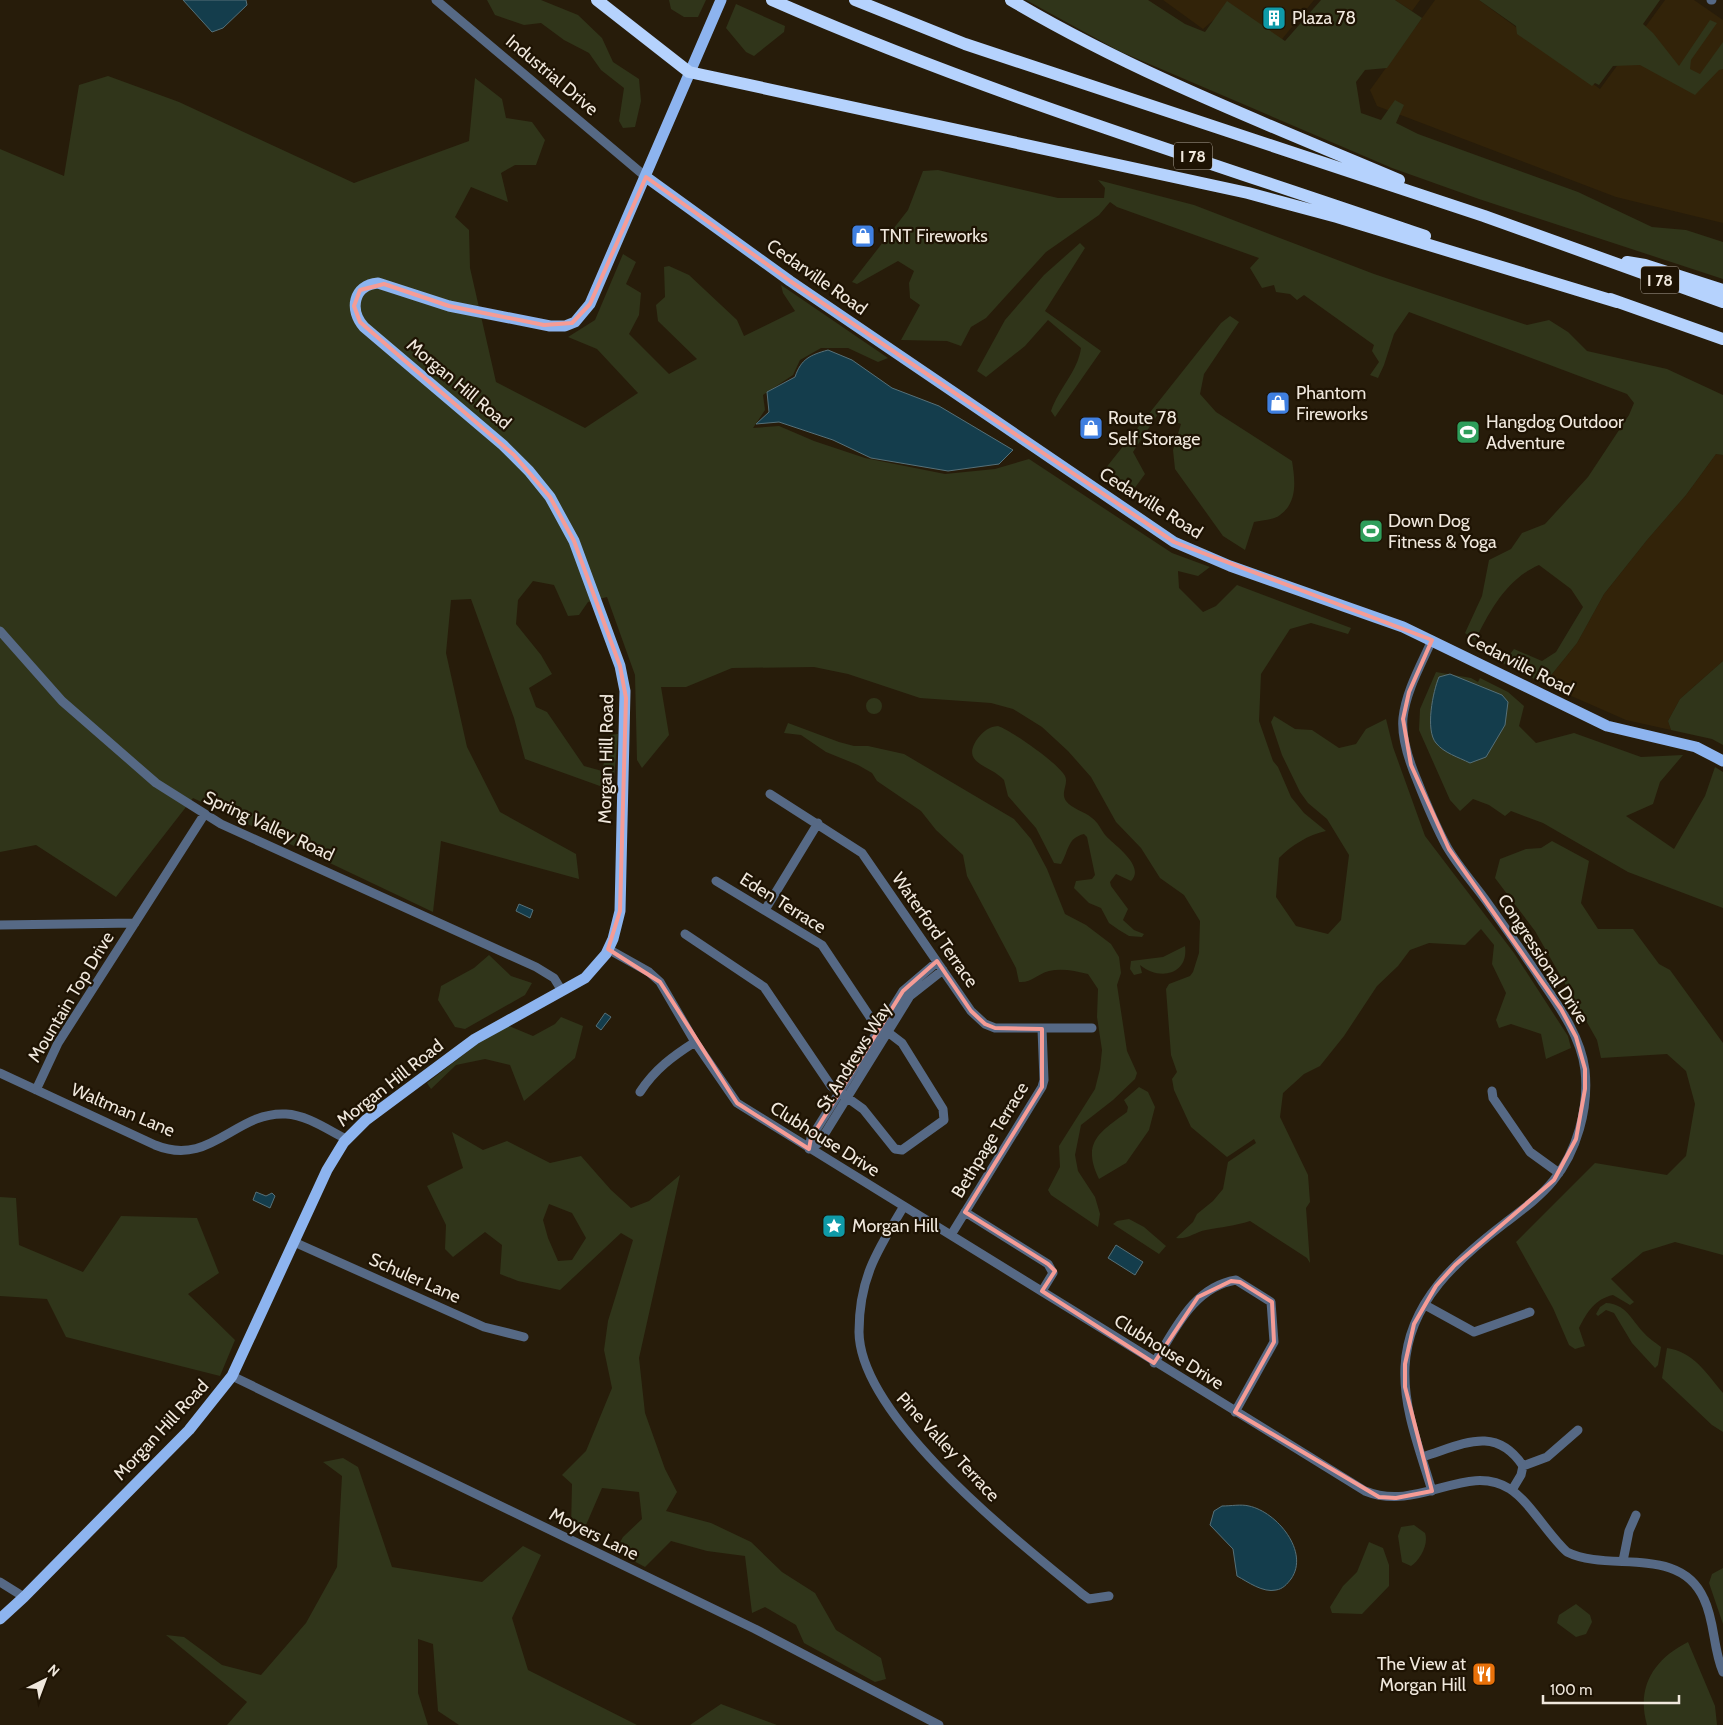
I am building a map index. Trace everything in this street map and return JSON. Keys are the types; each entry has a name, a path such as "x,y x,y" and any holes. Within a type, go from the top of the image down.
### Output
{"highway":[{"path":"597,0 689,72 1248,193 1337,217 1617,302"},
{"name":"I 78","path":"772,0 878,44 1006,92 1723,339"},
{"name":"I 78","path":"855,0 966,44 1484,216 1723,302"},
{"path":"1011,0 1077,38 1138,69 1484,216"},
{"path":"1597,257 1645,265 1723,290"}],"main road":[{"name":"Morgan Hill Road","path":"0,1618 24,1597 189,1430 232,1376 327,1170 346,1139 372,1115 475,1039 588,976 601,962 608,949 620,911 626,698 620,666 574,541 555,505 529,471 490,434 364,327 355,314 354,306 360,290 378,283 458,308 544,325 559,326 572,323 581,317 590,304 721,0"},
{"name":"Cedarville Road","path":"646,177 798,286 1174,542 1230,566 1403,627 1607,726 1648,738 1690,745 1723,761"}],"street":[{"name":"Industrial Drive","path":"436,0 646,177"},
{"name":"Spring Valley Road","path":"0,631 68,706 156,784 204,815 536,967 554,978 562,991"},
{"name":"Congressional Drive","path":"1432,640 1409,692 1402,719 1411,765 1433,820 1448,849 1516,941 1561,1009 1576,1038 1585,1069 1584,1111 1576,1139 1559,1173 1545,1190 1455,1265 1436,1286 1414,1324 1405,1364 1407,1403 1432,1490"},
{"name":"Waterford Terrace","path":"770,794 818,823 862,853 971,1011 985,1024 995,1028 1092,1028"},
{"name":"Mountain Top Drive","path":"36,1090 54,1049 204,815"},
{"path":"765,910 818,823"},
{"name":"Eden Terrace","path":"716,881 822,945 872,1020 902,1043 943,1109 944,1120 939,1126 902,1150 895,1150 863,1108 844,1095"},
{"name":"Mountain Top Drive","path":"0,926 135,923"},
{"path":"685,934 764,987 831,1086 844,1095"},
{"name":"Clubhouse Drive","path":"608,949 654,976 737,1103 1042,1291 1154,1363 1365,1491 1379,1497 1396,1498 1479,1479 1498,1482 1512,1490 1567,1552 1579,1558 1596,1561 1661,1564 1692,1581 1704,1597 1713,1622 1723,1672"},
{"name":"St Andrews Way","path":"885,1029 906,986 937,962"},
{"name":"St Andrews Way","path":"809,1149 819,1143 844,1095 885,1029 910,996 942,970"},
{"name":"Bethpage Terrace","path":"952,1235 1042,1087 1044,1080 1042,1029"},
{"path":"640,1092 652,1075 668,1059 696,1042"},
{"name":"Waltman Lane","path":"0,1073 155,1145 172,1150 190,1150 205,1147 253,1121 275,1114 299,1116 346,1139"},
{"path":"1492,1091 1493,1098 1530,1152 1559,1173"},
{"name":"Pine Valley Terrace","path":"904,1206 878,1250 866,1277 859,1334 864,1360 872,1382 887,1407 912,1436 957,1486 1006,1532 1089,1599 1109,1596"},
{"path":"965,1212 1048,1264 1054,1273 1042,1291"},
{"name":"Schuler Lane","path":"294,1242 484,1327 524,1337"},
{"path":"1154,1363 1192,1303 1209,1290 1236,1280 1267,1298 1272,1304 1274,1342 1235,1412"},
{"path":"1425,1305 1474,1332 1530,1312"},
{"name":"Moyers Lane","path":"232,1376 755,1629 939,1725"},
{"path":"1523,1466 1546,1457 1578,1430"},
{"path":"1422,1458 1482,1440 1496,1441 1507,1446 1523,1466"},
{"path":"1512,1490 1521,1475 1523,1466"},
{"path":"1623,1561 1629,1530 1636,1515"},
{"path":"0,1582 24,1597"}],"highlighted area":[{"path":"646,177 790,281 1174,542 1432,640 1409,692 1403,719 1411,765 1449,849 1561,1009 1576,1037 1585,1069 1585,1089 1576,1139 1554,1180 1455,1265 1436,1286 1414,1324 1405,1364 1405,1387 1432,1491 1396,1498 1379,1497 1235,1412 1274,1342 1272,1302 1240,1282 1231,1281 1198,1297 1154,1363 1042,1291 1055,1271 1048,1264 965,1212 1042,1087 1042,1029 995,1028 985,1024 971,1011 937,961 903,991 811,1138 809,1149 737,1103 660,982 608,949 620,911 626,698 620,666 574,541 550,497 514,455 360,322 354,306 360,290 384,284 449,306 544,325 572,323 590,304"}],"shaded area":[{"name":"Plaza 78","path":"1163,0 1314,0 1274,49 1224,11 1203,29"},
{"name":"Plaza 78","path":"1395,0 1420,0 1412,11"},
{"path":"1435,0 1479,0 1600,89 1665,0 1694,0 1723,20 1723,223 1616,197 1377,106 1370,90"},
{"path":"1716,454 1723,455 1723,661 1680,699 1668,721 1671,730 1626,720 1544,684 1577,643 1604,594 1686,495"}],"green space":[{"path":"487,0 541,0 578,15 602,38 613,62 639,79 641,101 635,127 623,128 619,121 624,88 601,70 589,53 564,40 541,23 524,25 495,15"},
{"path":"669,0 706,0 698,17 684,17 671,9"},
{"path":"1026,0 1148,0 1185,24 1205,32 1227,1 1285,41 1321,0 1395,0 1422,18 1387,68 1365,70 1356,82 1361,113 1381,120 1395,100 1404,105 1396,123 1418,134 1578,192 1652,227 1686,230 1723,242 1723,279 1479,199 1392,168 1119,51"},
{"path":"1479,0 1660,0 1643,24 1653,33 1679,66 1710,20 1717,23 1691,60 1690,69 1700,74 1723,42 1723,69 1719,70 1695,95 1640,65 1613,66 1599,85 1595,83 1592,86 1517,34 1516,26"},
{"path":"736,4 785,26 784,32 754,56 746,52 726,28"},
{"path":"108,76 179,102 354,183 469,141 475,78 502,99 506,118 532,122 545,140 536,165 515,165 501,173 508,202 471,187 455,217 469,230 470,268 496,382 585,428 638,393 597,349 568,337 595,320 623,254 636,262 626,284 641,293 639,315 629,334 669,374 697,359 658,321 656,305 665,297 664,267 669,266 689,275 737,320 744,336 795,311 783,293 781,285 888,358 878,362 848,348 821,348 800,360 793,375 763,395 765,410 753,428 779,426 814,441 865,458 945,474 995,469 1029,459 1172,553 1210,567 1198,576 1178,571 1179,588 1203,612 1216,606 1237,585 1351,628 1348,634 1311,623 1290,629 1261,674 1259,721 1273,761 1278,767 1291,797 1304,813 1326,831 1301,841 1279,858 1276,897 1296,926 1328,934 1341,920 1349,855 1327,819 1308,803 1300,792 1282,755 1271,722 1274,716 1295,729 1312,730 1339,748 1356,744 1366,729 1386,719 1393,747 1425,836 1514,953 1568,1036 1571,1048 1546,1059 1541,1034 1511,1024 1499,1028 1496,1020 1506,993 1492,964 1494,945 1481,929 1465,945 1429,943 1410,950 1398,966 1377,986 1344,1036 1320,1066 1304,1074 1283,1093 1280,1117 1308,1175 1310,1202 1306,1208 1310,1263 1307,1258 1250,1221 1202,1231 1184,1238 1176,1238 1223,1189 1228,1162 1256,1143 1254,1139 1227,1157 1191,1127 1174,1090 1172,1079 1177,1072 1171,1055 1166,989 1169,984 1190,976 1193,972 1199,953 1200,921 1184,895 1160,878 1141,848 1116,822 1091,777 1068,751 1042,727 1013,709 991,703 920,698 848,674 814,667 732,668 686,687 661,687 669,735 642,768 637,760 635,675 607,597 588,602 579,615 568,616 554,585 533,581 518,600 516,624 541,655 552,674 529,688 536,707 547,712 584,766 602,771 610,735 618,734 611,790 525,759 514,718 471,599 451,600 446,653 467,747 500,812 576,854 579,879 441,841 433,912 193,798 116,897 36,845 0,852 0,149 64,176 79,85"},
{"path":"938,170 1058,198 1104,198 1105,188 1098,180 1194,205 1374,274 1527,325 1549,320 1568,332 1587,351 1667,369 1723,395 1723,455 1716,454 1686,495 1604,594 1577,643 1544,684 1503,663 1514,649 1542,661 1556,652 1583,607 1571,589 1539,565 1518,578 1509,587 1493,607 1475,641 1465,633 1482,596 1489,560 1511,549 1522,533 1545,524 1588,477 1629,415 1634,403 1627,394 1409,312 1394,334 1378,378 1370,375 1379,362 1372,351 1374,345 1304,295 1297,300 1290,294 1276,292 1274,285 1262,288 1250,268 1259,258 1117,207 1110,202 1099,215 1046,252 986,318 971,327 961,346 947,341 901,340 920,305 910,298 909,283 914,271 898,261 857,284 852,282 908,210 923,171"},
{"path":"1080,243 1085,248 1045,311 1101,351 1055,417 1051,411 1054,403 1076,364 1081,348 1048,320 1025,346 986,377 977,371 1005,320 1044,275"},
{"path":"1230,316 1239,322 1204,374 1200,394 1216,412 1292,461 1294,476 1294,490 1290,504 1277,517 1254,522 1245,550 1223,536 1175,469 1173,450 1181,424 1158,414 1133,452 1145,474 1134,489 1105,469 1221,323"},
{"path":"1723,661 1723,745 1712,739 1671,730 1668,721 1680,699"},
{"path":"1436,672 1471,678 1478,682 1480,678 1508,692 1524,706 1519,726 1536,743 1574,733 1641,757 1683,755 1660,782 1653,804 1626,816 1674,849 1705,796 1715,767 1723,772 1723,908 1628,872 1543,823 1511,811 1505,816 1489,805 1473,799 1460,811 1450,800 1419,730 1420,709"},
{"path":"874,698 882,706 874,714 866,706"},
{"path":"788,723 839,742 904,754 1014,819 1031,839 1047,869 1065,914 1086,925 1111,944 1119,957 1121,973 1117,985 1127,1051 1137,1073 1135,1079 1113,1100 1081,1125 1075,1155 1078,1171 1095,1197 1100,1214 1098,1227 1051,1195 1048,1190 1060,1167 1059,1146 1095,1089 1100,1069 1102,1050 1097,1017 1098,989 1088,974 1068,970 1049,971 1031,980 1019,982 1016,968 967,876 963,855 936,830 921,811 877,781 872,773 826,752 801,735 784,733"},
{"path":"998,726 1034,748 1061,770 1066,779 1064,798 1066,801 1094,820 1106,836 1132,863 1135,875 1131,881 1116,874 1110,882 1128,909 1123,920 1134,930 1144,934 1142,937 1129,936 1109,923 1101,908 1089,903 1074,888 1076,881 1092,879 1095,875 1087,837 1084,834 1074,839 1061,864 1054,863 1036,828 1008,796 1004,780 974,759 973,747 978,738 986,730"},
{"path":"1552,841 1589,861 1581,903 1598,929 1633,929 1659,964 1670,970 1723,1043 1723,1255 1675,1242 1643,1252 1611,1279 1634,1302 1630,1305 1613,1295 1596,1303 1579,1328 1585,1346 1575,1349 1569,1345 1553,1308 1516,1242 1595,1163 1667,1175 1686,1156 1695,1104 1686,1071 1667,1054 1601,1058 1597,1040 1535,931 1495,878 1500,859 1526,849 1541,848"},
{"path":"1185,946 1185,956 1182,963 1178,969 1171,972 1164,974 1156,973 1140,965 1142,973 1134,975 1130,969 1131,961 1163,957"},
{"path":"489,955 511,976 532,983 525,995 465,1029 455,1027 438,1000 441,986 474,968"},
{"path":"561,1017 583,1026 575,1058 524,1101 510,1065 485,1059 456,1065 431,1089 427,1083 485,1038 509,1026 533,1036 555,1024"},
{"path":"1139,1087 1148,1092 1155,1107 1149,1130 1126,1163 1099,1179 1092,1156 1096,1139 1127,1112 1128,1107 1124,1100"},
{"path":"452,1132 483,1150 507,1141 550,1163 581,1156 611,1190 631,1208 649,1201 680,1175 639,1358 645,1413 665,1469 677,1492 666,1511 711,1523 751,1542 782,1572 815,1593 836,1630 881,1658 886,1679 875,1682 804,1643 796,1625 765,1607 752,1613 745,1556 707,1551 671,1541 645,1567 615,1551 623,1537 642,1519 639,1492 602,1488 583,1532 571,1528 572,1484 562,1475 586,1451 612,1388 604,1350 608,1321 633,1240 621,1233 560,1290 518,1281 500,1274 502,1245 485,1232 453,1257 445,1249 446,1225 427,1186 463,1168","holes":["549,1204 572,1213 586,1238 572,1260 558,1261 543,1220"]},
{"path":"0,1197 16,1198 19,1245 83,1272 121,1216 197,1218 219,1273 188,1294 235,1340 220,1376 66,1337 47,1299 0,1296"},
{"path":"1129,1219 1144,1227 1166,1246 1159,1254 1113,1224 1117,1221"},
{"path":"1606,1303 1623,1309 1645,1334 1661,1347 1658,1365 1655,1368 1632,1343 1614,1313 1606,1310 1598,1316 1596,1314 1600,1307"},
{"path":"1667,1348 1685,1354 1699,1364 1723,1393 1723,1432 1712,1425 1662,1378"},
{"path":"343,1458 358,1467 392,1567 482,1582 523,1546 541,1555 512,1618 528,1670 637,1725 459,1725 438,1711 433,1644 418,1639 418,1693 428,1725 227,1725 247,1702 166,1635 184,1637 222,1665 261,1675 306,1623 337,1567 342,1476 323,1462"},
{"path":"1414,1525 1425,1533 1426,1542 1420,1556 1411,1566 1402,1562 1398,1536 1401,1527"},
{"path":"1369,1542 1383,1548 1389,1565 1389,1586 1362,1614 1332,1613 1330,1607 1343,1586 1357,1572"},
{"path":"1723,1568 1723,1624 1709,1583 1712,1574"},
{"path":"1576,1604 1590,1615 1592,1622 1586,1634 1576,1637 1557,1623 1559,1615"},
{"path":"1688,1642 1715,1706 1717,1725 1647,1725 1644,1698 1651,1676 1666,1657"},
{"path":"721,1704 777,1725 690,1725"}],"water":[{"path":"183,0 246,0 247,5 223,28 212,32"},
{"path":"828,350 852,360 892,388 939,406 1013,450 999,464 948,471 871,458 833,440 779,422 756,424 769,412 767,392 795,377 800,366 807,359"},
{"path":"1450,674 1502,695 1508,702 1505,725 1486,757 1470,763 1443,749 1436,743 1431,729 1434,691 1439,677"},
{"path":"519,904 533,910 530,918 516,911"},
{"path":"605,1013 611,1017 601,1030 596,1026"},
{"path":"256,1192 266,1196 272,1193 275,1196 270,1208 253,1200"},
{"path":"1116,1245 1143,1262 1135,1275 1108,1258"},
{"path":"1246,1505 1260,1510 1270,1516 1288,1535 1296,1557 1296,1568 1291,1579 1281,1589 1266,1590 1237,1576 1233,1549 1210,1525 1214,1511 1222,1506"}],"place":[{"name":"Plaza 78","path":"1274,18"},
{"name":"TNT Fireworks","path":"863,236"},
{"name":"Phantom Fireworks","path":"1278,403"},
{"name":"Route 78 Self Storage","path":"1091,428"},
{"name":"Hangdog Outdoor Adventure","path":"1468,432"},
{"name":"Down Dog Fitness & Yoga","path":"1371,531"},
{"name":"Morgan Hill","path":"834,1226"},
{"name":"The View at Morgan Hill","path":"1484,1674"}]}
